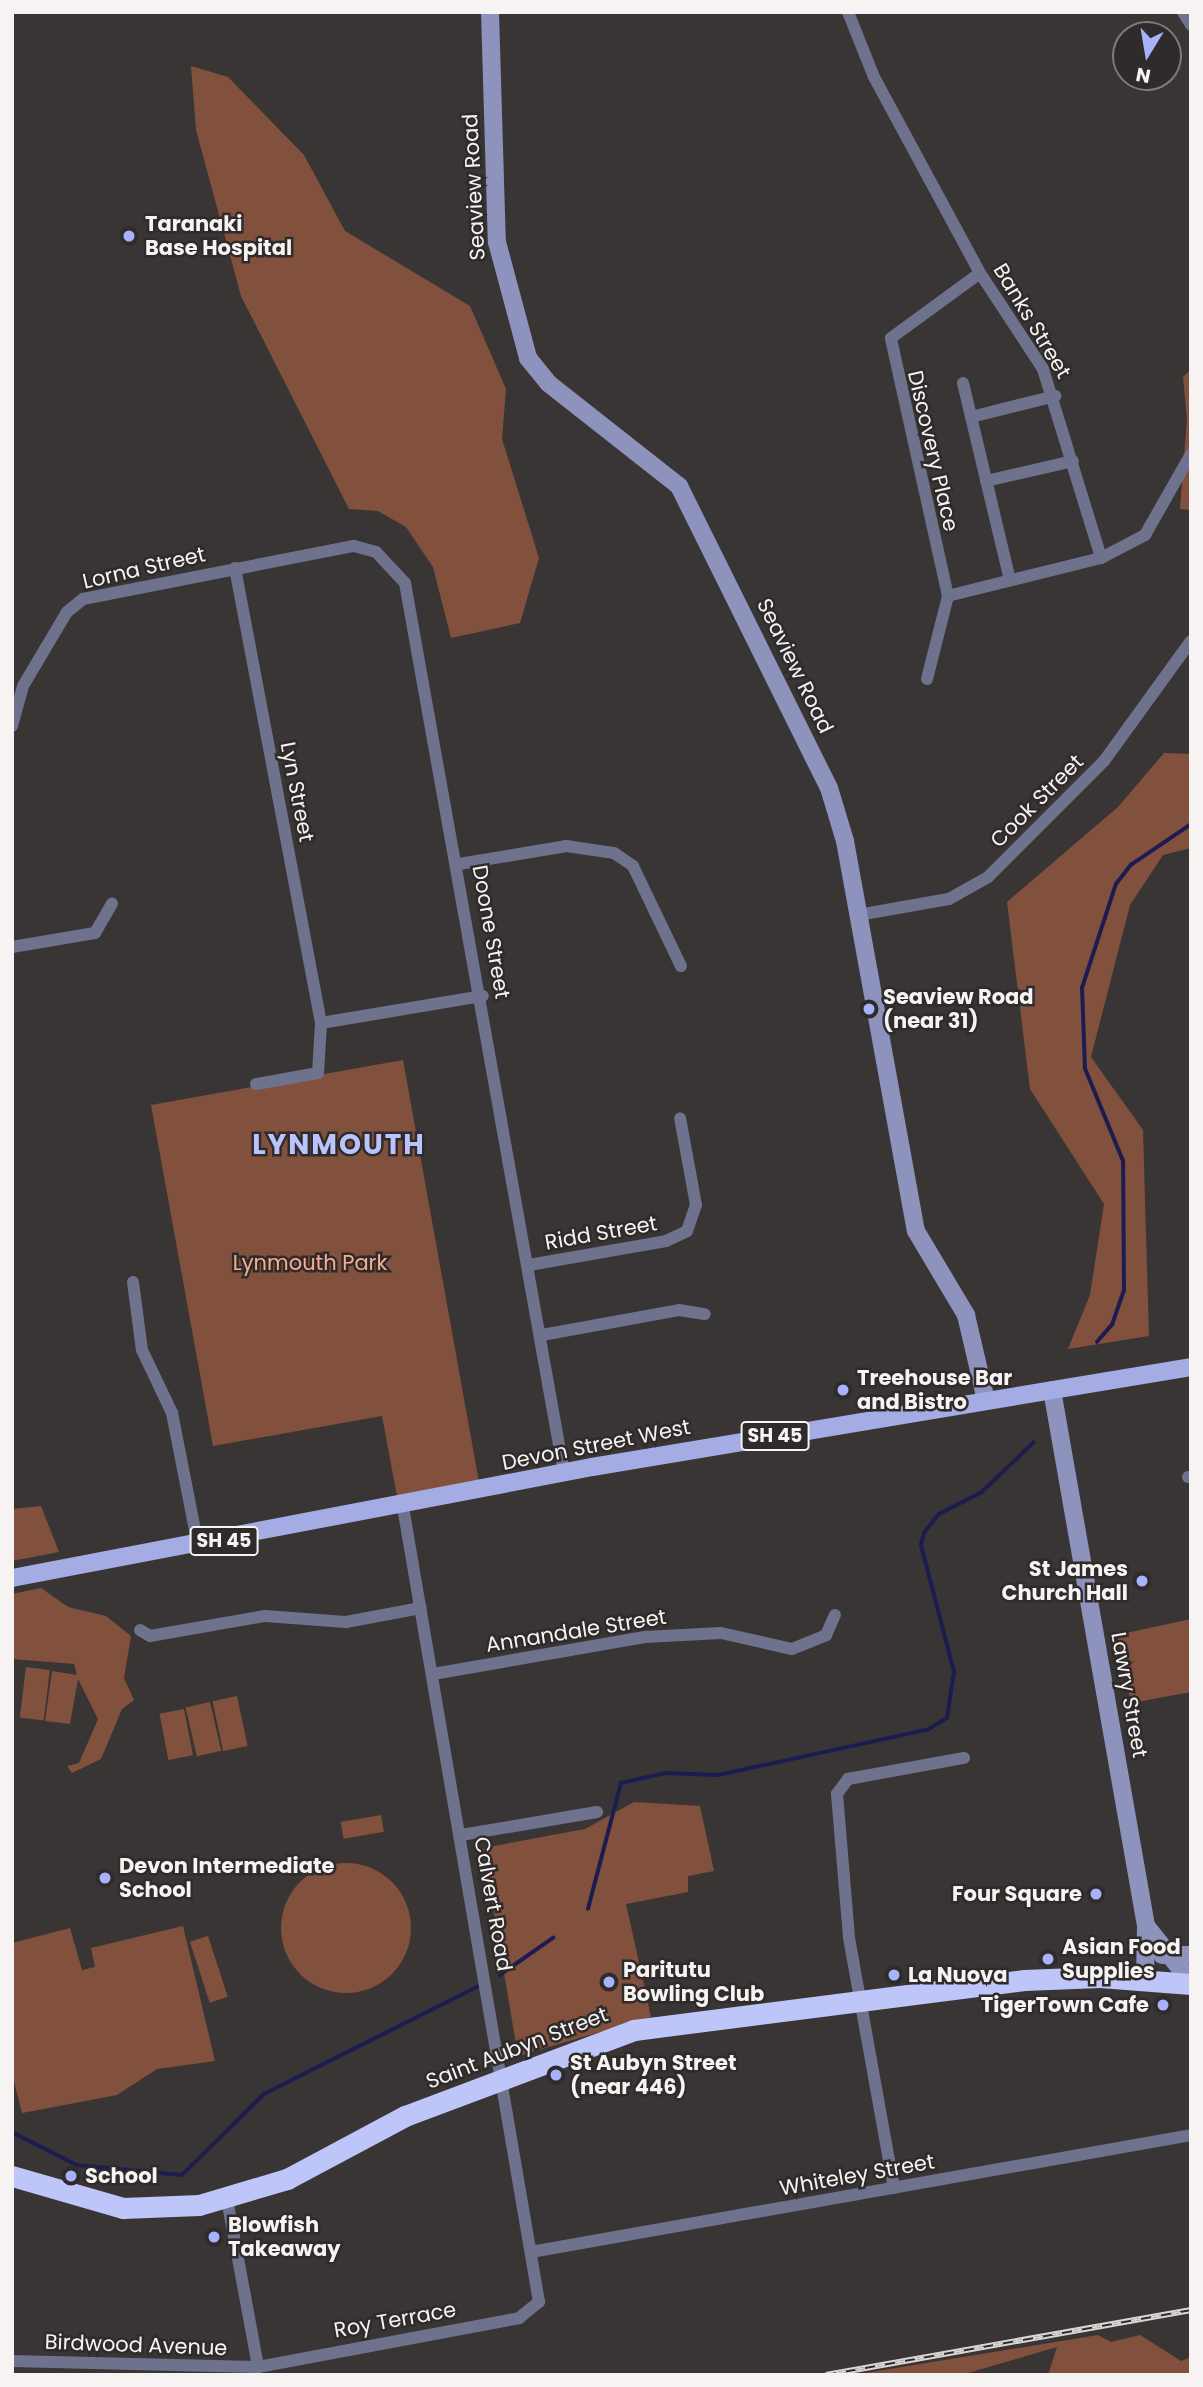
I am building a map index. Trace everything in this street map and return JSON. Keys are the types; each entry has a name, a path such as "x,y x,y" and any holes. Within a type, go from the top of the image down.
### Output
{"highway":[{"name":"Saint Aubyn Street","path":"12,2176 123,2207 166,2209 227,2199 287,2179 390,2123 652,2026 1024,1980 1146,1971 1186,1976"}],"main road":[{"name":"Devon Street West","path":"12,1578 198,1546 564,1473 1191,1367"}],"street":[{"name":"Seaview Road","path":"490,12 497,242 528,358 548,383 667,473 689,500 829,788 858,915 914,1223 966,1315 986,1400"},
{"name":"Banks Street","path":"848,12 874,77 981,273 1055,396 1101,558"},
{"path":"1183,12 1191,25"},
{"name":"Discovery Place","path":"927,679 948,596 891,338 981,273"},
{"path":"963,383 1010,580"},
{"path":"971,417 1055,396"},
{"path":"948,596 1101,558 1145,535 1191,454"},
{"path":"986,481 1073,461"},
{"name":"Doone Street","path":"235,568 360,546 399,575 412,601 483,996 564,1473"},
{"name":"Lorna Street","path":"12,726 23,686 74,605 235,568"},
{"name":"Lyn Street","path":"235,568 321,1023 318,1073 257,1084"},
{"name":"Cook Street","path":"858,915 949,899 988,877 1104,761 1191,641"},
{"path":"459,864 566,846 614,853 633,866 681,966"},
{"path":"12,947 95,933 112,904"},
{"path":"321,1023 483,996"},
{"name":"Ridd Street","path":"529,1265 666,1241 687,1231 696,1205 680,1118"},
{"path":"133,1282 142,1350 172,1413 198,1546"},
{"path":"542,1335 679,1310 705,1314"},
{"name":"Lawry Street","path":"1052,1390 1146,1926 1146,1971"},
{"name":"Calvert Road","path":"403,1507 503,2079 531,2252 536,2308"},
{"path":"140,1630 150,1636 265,1616 346,1622 421,1608"},
{"name":"Annandale Street","path":"433,1674 645,1637 721,1633 792,1649 826,1635 835,1615"},
{"path":"894,2188 838,1858 839,1789 858,1777 964,1758"},
{"path":"461,1835 597,1812"},
{"name":"Lawry Street","path":"1146,1926 1186,1976"},
{"path":"1146,1971 1167,1954 1191,1955"},
{"name":"Whiteley Street","path":"531,2252 1191,2135"},
{"path":"227,2199 258,2367"},
{"name":"Roy Terrace","path":"258,2367 519,2318 536,2308"},
{"name":"Birdwood Avenue","path":"12,2361 258,2367"}],"green space":[{"path":"191,66 228,77 304,155 345,231 470,306 506,389 502,439 539,558 520,623 451,638 433,567 406,527 378,511 349,509 241,296 196,130"},
{"path":"1191,369 1191,510 1180,509 1187,419 1183,377"},
{"path":"1164,753 1191,754 1191,848 1163,855 1130,905 1091,1057 1143,1130 1149,1336 1068,1349 1090,1295 1104,1204 1030,1089 1007,902 1118,807"},
{"name":"Lynmouth Park","path":"403,1060 479,1482 397,1496 382,1416 213,1446 151,1105"},
{"path":"41,1506 59,1552 12,1561 12,1509"},
{"path":"41,1588 68,1607 106,1616 131,1636 124,1678 134,1700 122,1709 101,1759 72,1773 67,1766 79,1763 98,1719 78,1679 70,1724 45,1721 52,1671 77,1675 74,1664 12,1659 12,1594"},
{"path":"1191,1619 1191,1692 1131,1703 1117,1635"},
{"path":"26,1667 50,1670 44,1721 20,1718"},
{"path":"237,1696 248,1746 223,1751 213,1701"},
{"path":"210,1702 221,1751 197,1756 186,1708"},
{"path":"184,1709 193,1755 168,1760 159,1714"},
{"path":"634,1802 700,1806 714,1871 688,1876 688,1892 626,1904 651,2017 518,2056 483,1848 585,1829"},
{"path":"381,1815 384,1832 344,1839 341,1822"},
{"path":"346,1863 371,1868 392,1882 406,1903 411,1928 406,1953 392,1974 371,1988 346,1993 321,1988 300,1974 286,1953 281,1928 286,1903 300,1882 321,1868"},
{"path":"183,1926 215,2061 157,2069 117,2095 22,2113 12,2074 12,1943 70,1928 82,1970 95,1967 91,1948"},
{"path":"208,1936 228,1997 210,2003 190,1942"},
{"path":"1098,2335 1111,2342 1140,2335 1181,2361 1191,2357 1191,2375 1048,2375 1057,2347 961,2375 853,2375"}],"waterway":[{"path":"1097,1342 1112,1325 1124,1291 1123,1161 1085,1069 1082,988 1116,884 1131,865 1191,824"},
{"path":"588,1909 621,1783 666,1773 718,1775 927,1730 947,1718 954,1672 921,1545 924,1533 939,1514 982,1492 1033,1443"},
{"path":"500,1975 553,1938"},
{"path":"12,2132 77,2165 182,2175 264,2094 479,1986"}],"railway":[{"path":"826,2375 1191,2310"}],"place":[{"name":"Taranaki Base Hospital","path":"129,236"},
{"name":"Seaview Road (near 31)","path":"869,1009"},
{"name":"Treehouse Bar and Bistro","path":"843,1390"},
{"name":"St James Church Hall","path":"1142,1581"},
{"name":"Devon Intermediate School","path":"105,1878"},
{"name":"Four Square","path":"1096,1894"},
{"name":"Asian Food Supplies","path":"1048,1959"},
{"name":"La Nuova","path":"894,1975"},
{"name":"Paritutu Bowling Club","path":"609,1982"},
{"name":"TigerTown Cafe","path":"1163,2005"},
{"name":"St Aubyn Street (near 446)","path":"556,2075"},
{"name":"School","path":"71,2176"},
{"name":"Blowfish Takeaway","path":"214,2237"}],"district":[{"name":"LYNMOUTH","path":"339,1145"}]}
